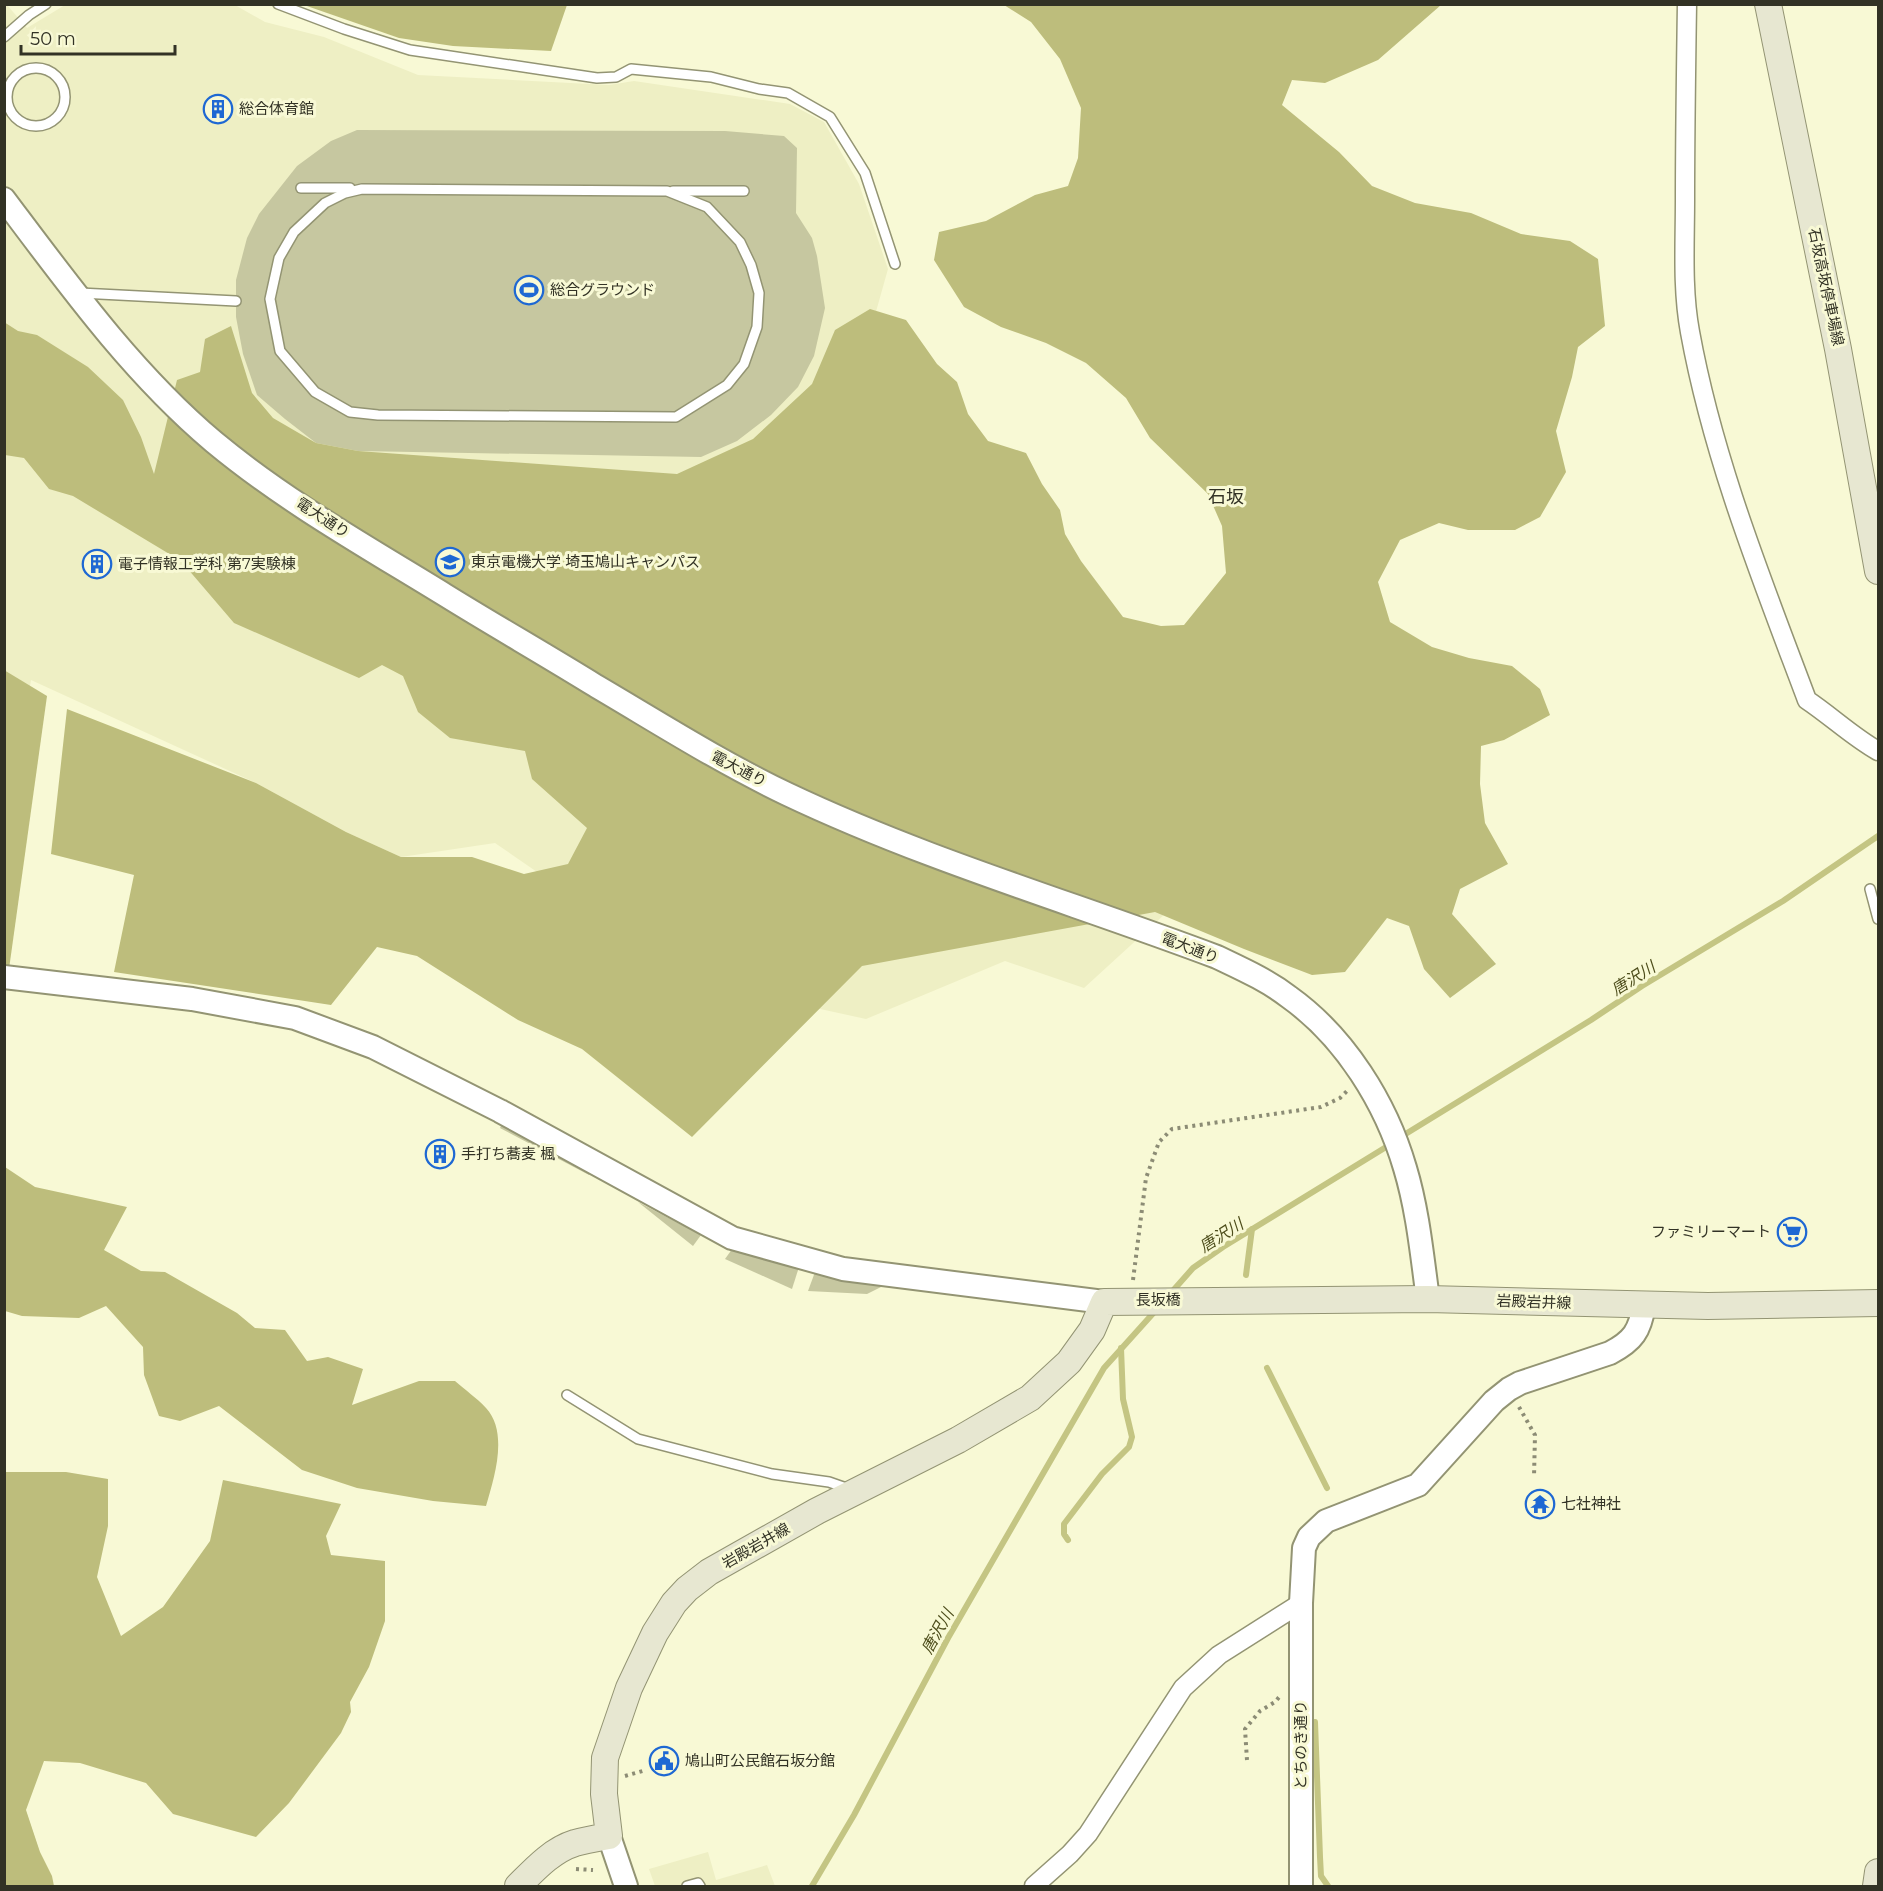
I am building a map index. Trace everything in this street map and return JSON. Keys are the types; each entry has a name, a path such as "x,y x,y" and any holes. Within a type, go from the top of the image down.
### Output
{"main road":[{"name":"石坂高坂停車場線","path":"1768,4 1836,337 1878,571"},
{"name":"岩殿岩井線","path":"1189,1300 1428,1299 1708,1306 1878,1303"},
{"name":"長坂橋","path":"1116,1301 1189,1300"},
{"name":"岩殿岩井線","path":"609,1836 604,1794 605,1758 629,1688 664,1617 687,1589 709,1572 817,1511 958,1440 1030,1398 1069,1362 1116,1301"},
{"path":"518,1887 543,1861 573,1843 609,1836"},
{"path":"1876,1887 1878,1872"}],"street":[{"path":"1687,4 1684,122 1685,270 1689,330 1705,401 1740,519 1807,700 1878,751"},
{"name":"電大通り","path":"4,199 74,293 152,384 214,442 301,505 487,621 702,751 787,794 943,860 1217,957 1255,975 1290,997 1329,1031 1362,1076 1387,1119 1406,1168 1428,1299"},
{"path":"4,977 192,999 295,1018 373,1047 447,1084 732,1238 843,1269 1116,1301"},
{"name":"とちのき通り","path":"1301,1887 1301,1603 1304,1548 1309,1537 1326,1521 1418,1485 1494,1401 1509,1389 1621,1347 1636,1334 1644,1305"},
{"path":"1034,1887 1088,1834 1184,1688 1219,1656 1301,1603"},
{"path":"609,1836 626,1887"}],"lane":[{"path":"4,37 29,15 46,4"},
{"path":"278,4 344,29 410,50 597,78 616,77 631,69 661,71 711,77 759,89 788,93 830,117 865,173 895,264"},
{"path":"29,68 39,68 49,70 57,77 65,95 63,105 52,121 32,126 14,116 7,98 8,87 19,72 29,68"},
{"path":"4,123 14,116"},
{"path":"302,188 744,191"},
{"path":"362,189 345,193 325,203 294,232 279,258 270,299 280,351 315,392 350,412 378,415 676,417 727,385 744,364 757,327 759,293 741,242 707,207 667,191"},
{"path":"74,293 236,301"},
{"path":"1870,889 1878,919"},
{"path":"567,1395 638,1439 772,1474 829,1482 857,1491"},
{"path":"687,1887 698,1883 700,1887"}],"path":[{"path":"1116,1301 1132,1284 1146,1178 1159,1142 1172,1129 1321,1107 1340,1098 1362,1076"},
{"path":"1509,1389 1535,1436 1534,1477"},
{"path":"1247,1760 1245,1729 1260,1712 1282,1694"},
{"path":"618,1778 646,1770"}],"shaded area":[{"name":"東京電機大学 埼玉鳩山キャンパス","path":"5,5 27,28 65,5 235,5 265,22 324,37 418,75 609,85 634,81 790,104 824,122 859,184 888,269 839,443 1166,913 1084,988 1005,961 866,1019 697,982 495,843 401,857 346,832 256,783 31,680 5,838"},
{"path":"304,5 567,5 551,51 453,46 399,38"},
{"path":"1004,5 1441,5 1378,60 1325,83 1292,80 1282,105 1339,152 1372,186 1415,203 1471,213 1521,234 1570,241 1598,259 1605,326 1578,347 1556,431 1566,472 1540,517 1515,530 1468,530 1439,523 1400,540 1378,582 1390,622 1432,647 1469,658 1512,666 1540,689 1550,715 1504,740 1481,746 1480,784 1485,823 1508,864 1460,889 1452,914 1496,964 1450,998 1424,969 1409,926 1387,918 1345,972 1312,975 1155,912 862,966 692,1137 582,1049 518,1020 417,956 377,947 331,1005 114,972 134,875 51,854 67,709 256,783 346,832 401,857 472,857 524,874 568,864 587,828 532,779 525,751 450,738 418,712 403,676 382,665 359,678 234,623 181,561 73,496 49,489 24,458 5,455 4,322 18,331 37,335 88,367 123,400 141,437 154,474 177,380 200,372 205,339 231,326 252,393 273,418 316,443 358,451 677,474 753,439 812,384 835,330 870,309 906,320 937,364 957,382 968,414 988,441 1026,453 1042,484 1060,510 1065,534 1081,561 1123,617 1161,626 1184,625 1226,573 1222,526 1208,494 1150,438 1126,398 1086,363 1046,343 1001,327 964,307 934,260 939,232 986,221 1035,195 1068,186 1078,158 1081,108 1060,59 1031,22"},
{"name":"総合グラウンド","path":"357,130 725,131 784,136 797,148 796,213 812,238 825,308 814,356 798,387 771,415 737,441 701,457 358,451 316,443 257,395 243,354 236,317 236,280 247,238 259,214 297,166 331,141"},
{"path":"4,670 47,696 9,969 4,970"},
{"path":"504,1120 593,1166 589,1175 500,1128"},
{"path":"5,1167 35,1187 127,1207 104,1250 141,1271 165,1272 237,1313 255,1328 285,1330 307,1361 328,1357 363,1369 352,1405 419,1381 455,1381 486,1408 497,1430 498,1456 486,1506 433,1501 357,1488 302,1470 219,1406 180,1421 159,1416 144,1375 143,1347 106,1306 79,1318 22,1316 5,1311"},
{"path":"638,1202 701,1235 693,1246"},
{"path":"735,1245 799,1267 792,1289 725,1259"},
{"path":"815,1272 887,1284 867,1294 808,1291"},
{"path":"5,1472 66,1472 108,1479 108,1526 97,1577 121,1636 163,1607 210,1541 223,1480 341,1504 326,1536 331,1555 385,1561 385,1621 369,1667 350,1702 351,1712 341,1733 289,1803 256,1837 173,1814 146,1783 80,1763 44,1761 26,1810 54,1886 5,1886"},
{"path":"708,1852 716,1880 767,1865 775,1886 655,1886 649,1869"}],"waterway":[{"name":"唐沢川","path":"1399,1138 1783,901 1878,836"},
{"name":"唐沢川","path":"1170,1294 1193,1268 1223,1247 1391,1144"},
{"path":"1246,1275 1252,1229"},
{"name":"唐沢川","path":"812,1886 854,1815 948,1638 1104,1368 1157,1309"},
{"path":"1068,1540 1064,1534 1064,1524 1102,1474 1129,1447 1132,1437 1123,1399 1121,1348"},
{"path":"1267,1368 1327,1488"},
{"path":"1315,1722 1321,1876 1328,1886"}],"place":[{"name":"総合体育館","path":"218,109"},
{"name":"総合グラウンド","path":"529,290"},
{"name":"東京電機大学 埼玉鳩山キャンパス","path":"450,562"},
{"name":"電子情報工学科 第7実験棟","path":"97,564"},
{"name":"手打ち蕎麦 楓","path":"440,1154"},
{"name":"ファミリーマート","path":"1792,1232"},
{"name":"七社神社","path":"1540,1504"},
{"name":"鳩山町公民館石坂分館","path":"664,1761"}],"district":[{"name":"石坂","path":"1226,497"}]}
